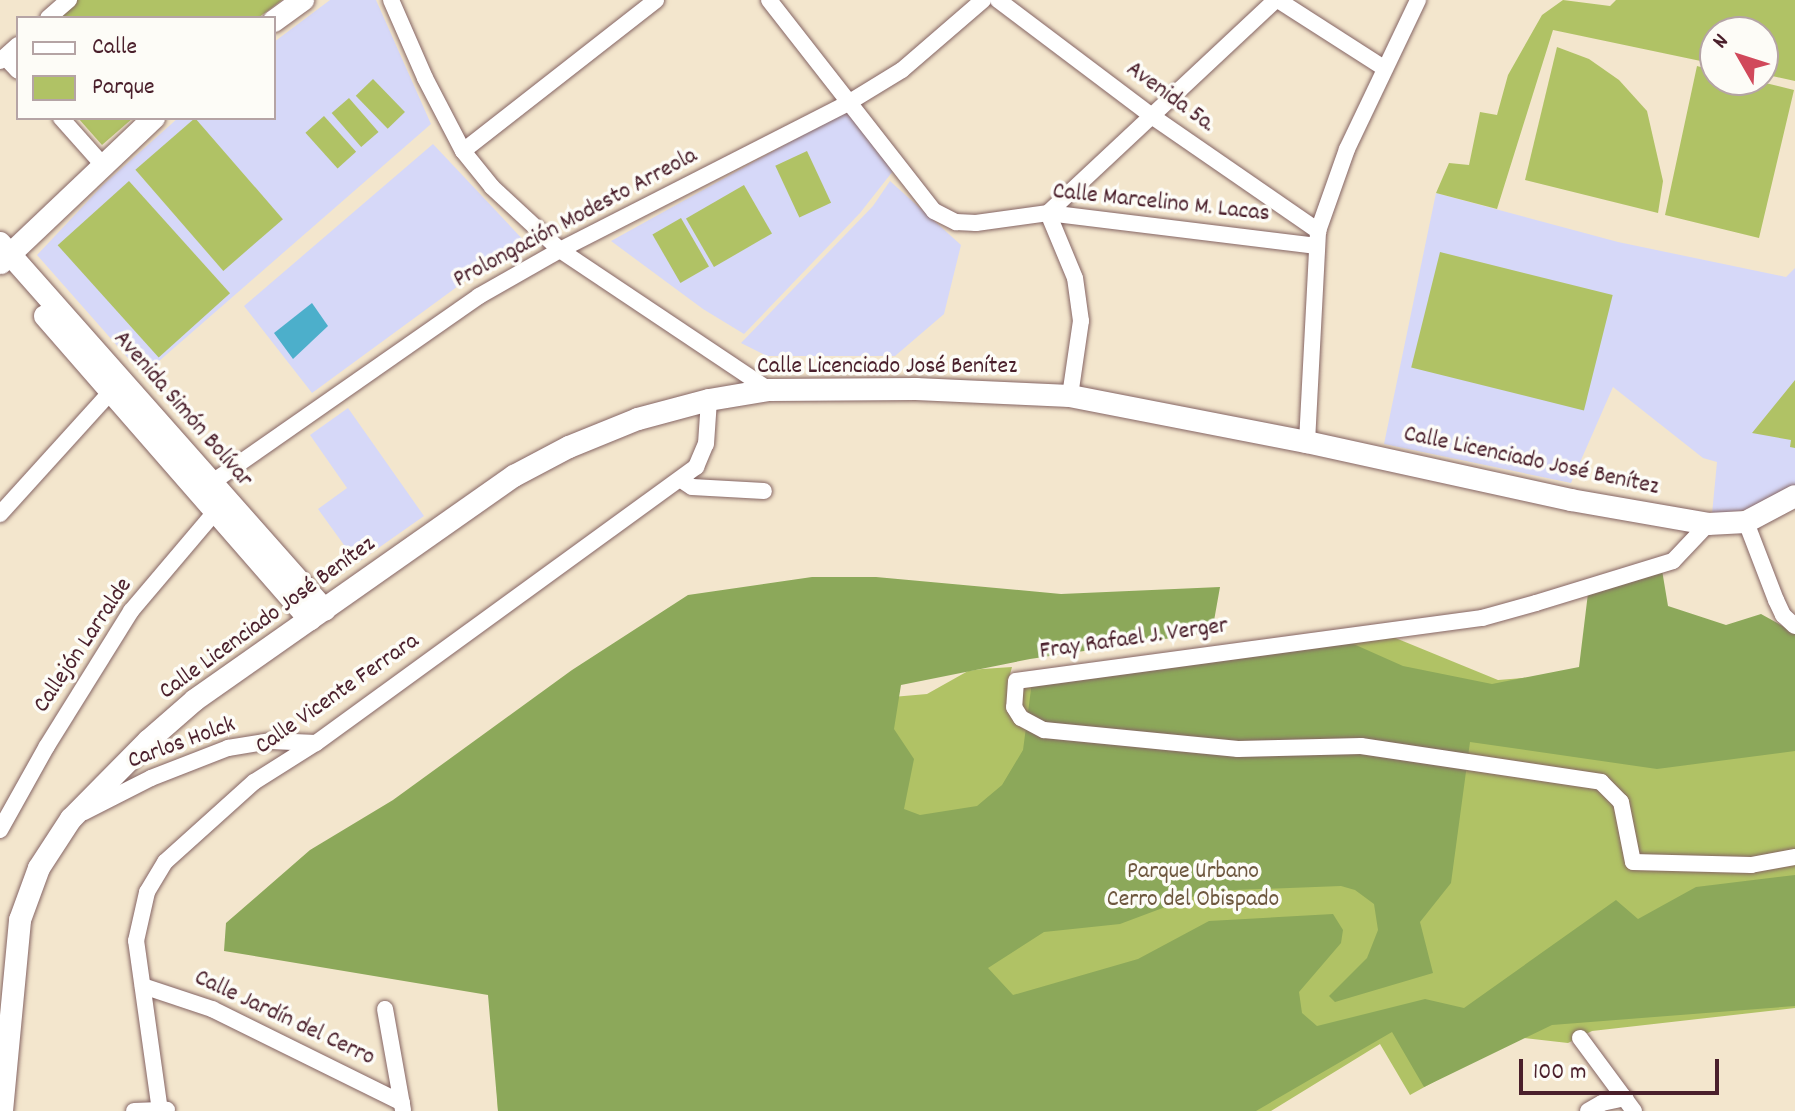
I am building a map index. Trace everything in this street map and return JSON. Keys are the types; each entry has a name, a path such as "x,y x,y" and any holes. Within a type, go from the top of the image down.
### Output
{"street":[{"path":"50,16 69,0"},
{"path":"276,20 303,0"},
{"path":"391,0 425,78 463,151 492,187 560,250 769,390"},
{"path":"463,151 656,0"},
{"name":"Calle Marcelino M. Lacas","path":"769,0 934,211 956,222 976,223 1048,213 1318,238"},
{"name":"Prolongación Modesto Arreola","path":"211,497 452,314 560,250 848,103 902,70 983,0"},
{"name":"Avenida 5a.","path":"998,0 1318,238"},
{"path":"1070,396 1081,321 1075,278 1048,213 1277,0 1384,68"},
{"path":"1307,442 1318,238 1347,149 1418,0"},
{"path":"63,120 102,164"},
{"path":"2,258 152,120"},
{"name":"Avenida Simón Bolívar","path":"2,258 317,615"},
{"path":"0,514 116,386"},
{"name":"Calle Licenciado José Benítez","path":"2,1111 20,920 39,868 71,819 148,741 195,700 514,476 569,447 638,419 709,400 769,390 916,389 1070,396 1307,442 1571,500 1708,524 1746,522"},
{"name":"Calle Vicente Ferrara","path":"162,1110 137,929 156,873 254,782 316,743 680,479 701,458 709,425 709,400"},
{"path":"680,479 692,487 764,491"},
{"path":"1795,496 1746,522 1783,615 1795,626"},
{"name":"Callejón Larralde","path":"1,824 131,611 211,497"},
{"name":"Fray Rafael J. Verger","path":"1708,524 1673,561 1482,618 1016,681 1014,707 1029,724 1044,730 1238,749 1361,746 1601,782 1621,802 1633,862 1751,865 1795,857"},
{"name":"Carlos Holck","path":"71,819 151,778 228,748 271,741 316,743"},
{"name":"Calle Jardín del Cerro","path":"143,986 212,1009 403,1107"},
{"path":"385,1009 403,1107"},
{"path":"1580,1038 1629,1105"},
{"path":"1588,1111 1602,1103 1629,1105"},
{"path":"134,1111 162,1110"}],"shaded area":[{"path":"330,0 376,0 431,124 143,375 37,255 103,185 176,120 276,120 276,40"},
{"path":"846,111 893,171 860,213 744,334 703,309 611,241"},
{"path":"433,144 528,245 465,281 312,393 244,306"},
{"path":"890,181 961,245 944,314 895,356 767,356 741,343 873,206"},
{"path":"1436,193 1618,242 1786,277 1795,268 1795,485 1754,509 1712,514 1717,462 1703,458 1613,387 1571,483 1384,444"},
{"path":"348,408 424,516 357,563 318,509 347,488 310,435"}],"green space":[{"path":"73,0 282,0 261,16 54,16"},
{"path":"1563,0 1610,6 1616,0 1795,0 1795,81 1779,78 1779,16 1699,16 1699,61 1553,30 1497,209 1436,193 1449,163 1469,165 1480,112 1497,115 1508,75 1542,15"},
{"path":"1557,47 1589,59 1619,80 1647,111 1663,181 1658,213 1525,180"},
{"path":"1697,66 1699,96 1779,96 1779,86 1794,90 1759,238 1665,215"},
{"path":"373,79 405,112 388,129 356,96"},
{"path":"349,98 379,132 361,147 332,113"},
{"path":"324,116 356,152 338,168 305,133"},
{"path":"80,120 131,120 102,145"},
{"path":"193,120 197,120 283,219 223,271 135,170"},
{"path":"807,151 831,203 799,217 775,166"},
{"path":"129,181 230,293 159,357 58,245"},
{"path":"744,185 772,233 714,267 686,218"},
{"path":"681,218 709,266 680,283 652,234"},
{"path":"1440,252 1613,295 1584,411 1411,367"},
{"path":"1795,380 1795,448 1790,447 1791,440 1752,433"},
{"name":"Parque Urbano Cerro del Obispado","path":"1662,570 1668,606 1726,625 1761,614 1795,633 1795,751 1657,769 1470,742 1451,883 1420,922 1433,973 1335,1002 1329,996 1367,958 1378,930 1374,904 1355,890 1341,886 1208,891 1120,924 1044,932 988,968 1013,995 1138,959 1209,921 1333,914 1343,930 1341,943 1299,992 1302,1013 1317,1026 1425,999 1464,1008 1616,900 1638,919 1696,887 1795,875 1795,1006 1552,1025 1424,1087 1392,1032 1256,1111 498,1111 488,995 224,951 226,923 310,850 393,800 572,670 688,595 812,577 876,577 1061,594 1220,587 1212,632 1030,659 901,685 894,729 914,759 904,809 920,815 977,806 1002,785 1023,750 1032,682 1349,642 1403,666 1492,684 1579,667 1589,585"},
{"name":"Parque Urbano Cerro del Obispado","path":"1393,637 1498,680 1563,675 1795,643 1795,1008 1592,1031 1568,1043 1515,1037 1410,1095 1380,1044 1271,1111 498,1111 491,993 881,698 927,694 968,671 982,669 1012,667 1008,682"}],"water":[{"path":"312,303 328,326 293,359 274,333"}]}
